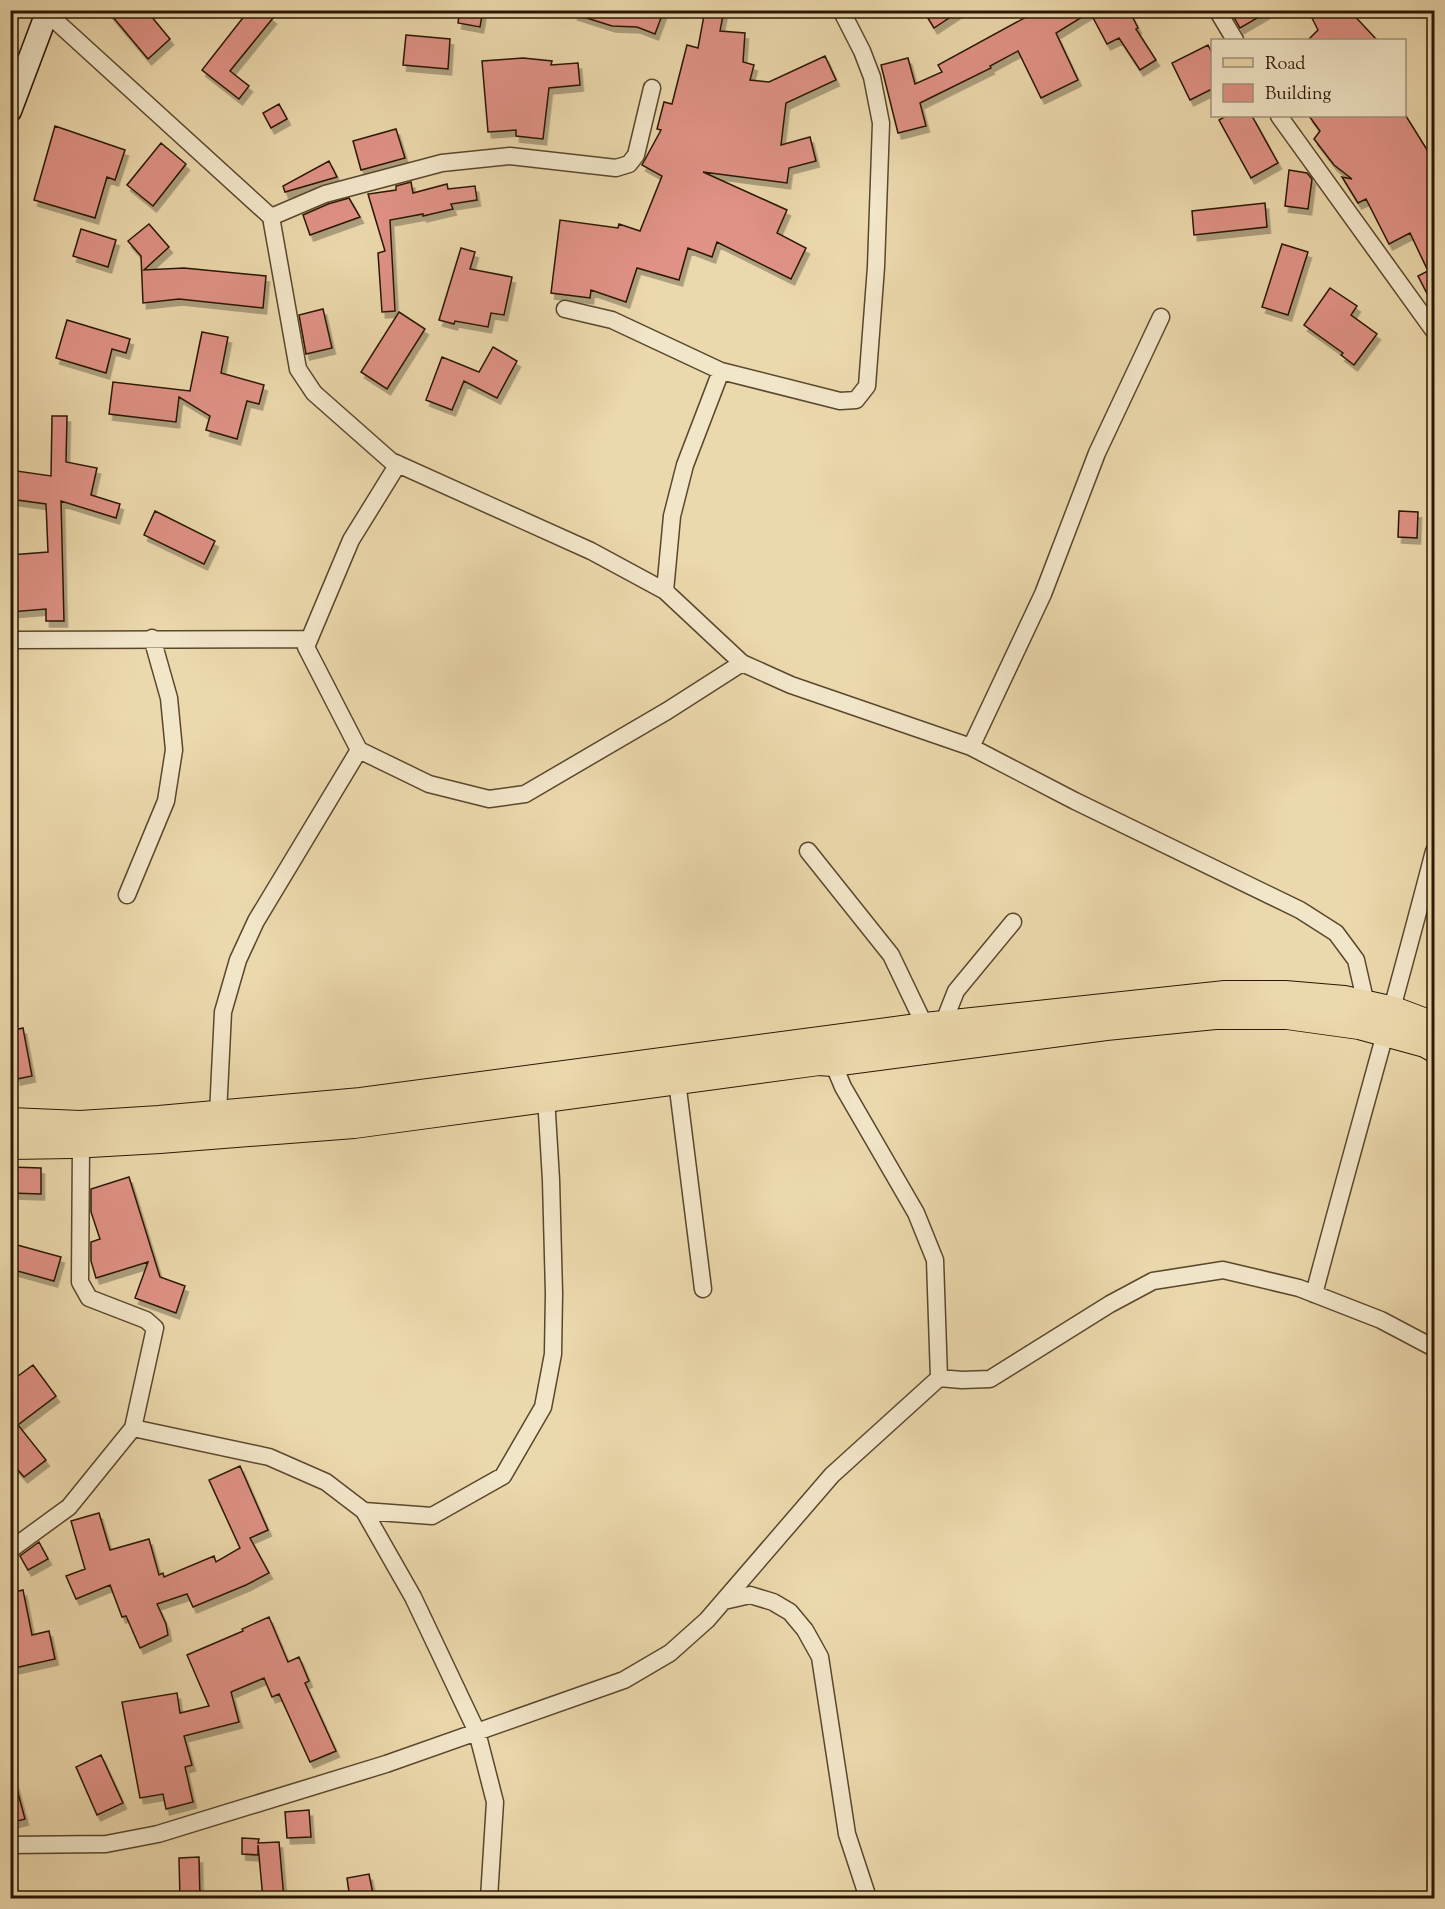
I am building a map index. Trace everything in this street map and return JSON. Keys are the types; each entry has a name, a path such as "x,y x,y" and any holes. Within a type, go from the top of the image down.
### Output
{"main road":[{"path":"10,111 47,12"},
{"path":"10,1120 80,1124 362,1101 934,1025 1225,994 1285,994 1344,999 1366,1004 1434,1049"},
{"path":"10,1146 81,1145 354,1125 546,1097 819,1062 833,1063 1106,1026 1215,1016 1287,1016 1359,1026 1390,1022 1434,1025"}],"street":[{"path":"565,309 612,320 721,371 840,401 856,400 867,386 876,267 881,123 872,77 862,51 841,10"},
{"path":"1217,10 1234,39"},
{"path":"47,12 271,217 298,369 314,393 391,460 591,551 664,591 742,663 791,685 971,747 1075,801 1300,910 1336,933 1356,960 1366,1004"},
{"path":"271,217 325,194 442,163 510,156 616,168 629,164 636,154 652,88"},
{"path":"1280,117 1434,332"},
{"path":"971,747 1043,594 1097,453 1161,317"},
{"path":"664,591 672,516 684,465 721,371"},
{"path":"398,464 351,540 306,647 359,750 429,784 489,800 525,794 667,711 742,663"},
{"path":"127,895 166,801 174,750 169,698 152,638"},
{"path":"10,640 309,639"},
{"path":"218,1114 223,1012 238,960 256,921 359,750"},
{"path":"808,851 891,955 934,1025 956,991 1013,922"},
{"path":"1314,1294 1390,1022 1434,851"},
{"path":"833,1063 843,1087 916,1213 935,1260 939,1378"},
{"path":"677,1081 704,1289"},
{"path":"364,1511 432,1516 503,1476 543,1407 553,1354 554,1293 552,1180 546,1097"},
{"path":"10,1550 69,1507 133,1428 155,1328 146,1320 89,1298 80,1282 78,1251 81,1145"},
{"path":"10,1845 106,1844 158,1834 386,1764 624,1680 670,1653 707,1620 832,1475 939,1378 962,1380 990,1378 1110,1304 1153,1281 1223,1270 1299,1288 1381,1320 1434,1348"},
{"path":"133,1428 269,1457 326,1482 364,1511 412,1597 477,1732 495,1802 489,1899"},
{"path":"724,1601 750,1595 773,1602 790,1612 805,1630 820,1658 847,1834 868,1899"}],"building":[{"path":"107,10 146,10 170,39 148,59"},
{"path":"249,10 263,10 273,18 230,71 249,86 239,99 202,70"},
{"path":"460,10 483,10 480,27 458,23"},
{"path":"575,10 664,10 655,34 637,27 612,26 574,14"},
{"path":"705,10 724,10 720,31 745,33 743,62 754,65 750,80 769,82 825,56 836,80 786,103 781,145 810,137 816,161 789,168 787,183 703,172 787,210 777,233 806,248 791,279 717,242 712,257 688,248 679,280 637,268 626,302 591,290 590,298 551,293 560,220 618,228 619,224 640,231 662,176 642,165 661,130 657,129 664,102 672,104 687,45 698,48"},
{"path":"923,10 961,10 934,28"},
{"path":"1039,10 1129,10 1138,28 1136,29 1156,60 1140,70 1119,38 1107,44 1090,12 1056,33 1078,80 1041,98 1018,51 990,66 991,68 920,103 926,126 898,133 881,65 908,58 915,84 942,72 938,65"},
{"path":"1230,10 1271,10 1240,28"},
{"path":"1308,10 1349,10 1376,39 1309,39 1318,30"},
{"path":"406,35 450,39 448,69 403,65"},
{"path":"1208,45 1211,51 1211,90 1190,100 1172,63"},
{"path":"523,58 552,61 551,65 578,63 580,85 549,88 543,139 516,136 516,130 488,132 482,61"},
{"path":"279,104 287,119 271,128 263,113"},
{"path":"1406,116 1434,161 1434,307 1418,276 1428,271 1410,233 1389,244 1366,199 1358,203 1342,177 1352,179 1334,165 1314,139 1320,131 1310,117"},
{"path":"1224,117 1253,117 1278,163 1251,178 1219,120"},
{"path":"55,126 125,150 115,180 107,177 95,218 34,200"},
{"path":"396,129 405,158 361,170 353,141"},
{"path":"161,143 186,164 153,206 127,185"},
{"path":"329,161 337,177 285,192 283,186"},
{"path":"1289,170 1307,173 1312,179 1308,209 1285,206"},
{"path":"411,182 413,193 447,184 448,189 475,186 477,200 451,204 453,209 423,216 423,214 390,220 395,311 382,312 378,253 385,251 368,194 396,190 396,186"},
{"path":"349,198 360,217 310,235 303,215"},
{"path":"1265,203 1267,227 1194,235 1192,211"},
{"path":"149,224 169,247 144,270 184,268 266,276 263,308 179,299 143,303 141,256 128,241"},
{"path":"81,229 116,240 108,267 73,256"},
{"path":"1282,244 1308,252 1288,315 1262,307"},
{"path":"461,248 475,252 470,269 512,277 504,315 491,313 488,327 455,321 454,324 439,320"},
{"path":"1330,288 1357,306 1351,315 1377,334 1354,365 1341,355 1343,353 1304,325"},
{"path":"323,309 332,348 306,354 299,315"},
{"path":"399,312 425,329 387,389 361,372"},
{"path":"67,320 130,339 126,353 112,349 106,373 56,358"},
{"path":"202,332 228,337 221,373 264,385 259,404 247,401 237,439 206,430 210,416 179,397 176,422 109,414 113,382 190,391"},
{"path":"493,347 517,361 497,398 464,381 452,410 426,400 442,357 479,372"},
{"path":"52,416 67,416 66,462 97,468 91,495 120,504 116,518 61,501 64,621 46,621 46,609 10,612 10,555 48,552 46,504 10,499 10,470 51,476"},
{"path":"155,511 215,541 204,564 144,535"},
{"path":"1399,511 1418,512 1417,538 1398,537"},
{"path":"23,1028 32,1076 17,1079 10,1044 10,1031"},
{"path":"10,1167 41,1168 41,1194 10,1193"},
{"path":"129,1177 160,1277 185,1286 176,1313 135,1298 148,1262 96,1278 91,1261 91,1242 100,1239 91,1212 91,1189"},
{"path":"10,1243 61,1257 54,1281 10,1269"},
{"path":"33,1365 56,1396 18,1425 46,1460 24,1477 10,1461 10,1382"},
{"path":"240,1466 268,1530 250,1538 269,1573 193,1607 187,1594 157,1604 168,1635 140,1648 126,1616 122,1617 110,1585 76,1599 66,1576 85,1569 71,1521 99,1513 110,1550 149,1539 159,1575 163,1573 164,1577 214,1556 216,1562 240,1548 209,1480"},
{"path":"39,1542 48,1559 28,1570 20,1556"},
{"path":"23,1590 32,1635 49,1631 55,1659 10,1669 10,1593"},
{"path":"269,1617 288,1662 299,1657 309,1681 305,1683 336,1751 310,1762 279,1694 272,1697 264,1678 231,1692 239,1722 184,1736 192,1765 185,1767 193,1802 166,1809 163,1794 140,1798 122,1702 177,1693 180,1713 209,1706 187,1655"},
{"path":"101,1755 123,1803 97,1815 76,1767"},
{"path":"10,1782 15,1782 25,1819 10,1823"},
{"path":"309,1810 311,1837 287,1838 285,1812"},
{"path":"242,1838 259,1839 258,1843 279,1842 284,1899 263,1899 258,1845 258,1855 242,1854"},
{"path":"199,1857 200,1899 180,1899 179,1858"},
{"path":"369,1874 374,1899 350,1899 347,1878"}]}
